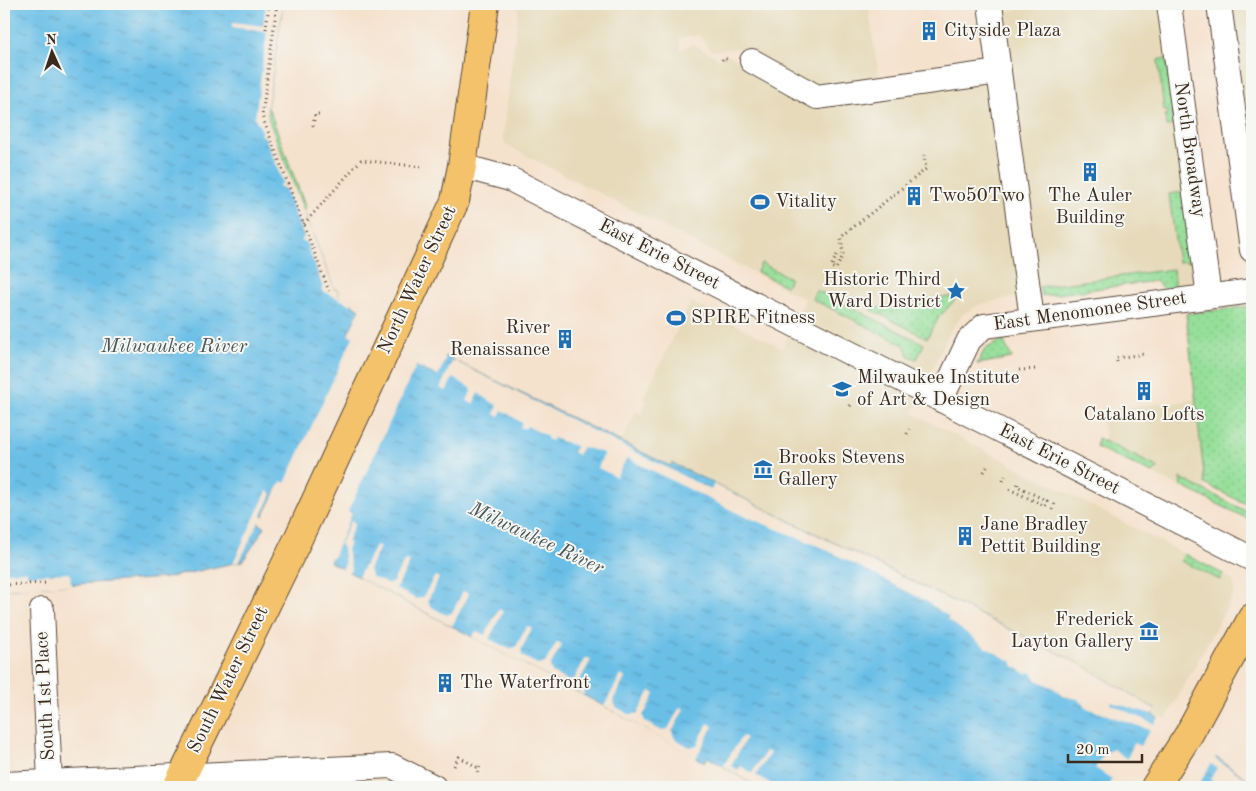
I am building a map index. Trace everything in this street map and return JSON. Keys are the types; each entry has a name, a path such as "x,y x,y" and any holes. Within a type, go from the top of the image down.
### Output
{"main road":[{"name":"North Water Street","path":"297,541 455,201 462,166 485,4"},
{"name":"South Water Street","path":"179,782 297,541"},
{"path":"1155,787 1189,734 1252,618"}],"street":[{"path":"990,4 1032,319"},
{"name":"North Broadway","path":"1169,4 1209,296"},
{"path":"1218,4 1252,250"},
{"path":"752,62 817,97 999,72"},
{"name":"East Erie Street","path":"462,166 510,179 1252,560"},
{"name":"East Menomonee Street","path":"941,400 969,340 978,330 994,323 1252,291"},
{"name":"South 1st Place","path":"42,610 50,782"},
{"name":"South Water Street","path":"179,782 250,781 392,766 434,787"},
{"path":"17,785 50,782 179,782"}],"path":[{"path":"266,29 269,4"},
{"path":"277,4 262,116 329,291"},
{"path":"313,126 315,114 319,114"},
{"path":"838,255 832,268 836,269 843,254 841,237 926,169 924,155"},
{"path":"304,224 360,160 422,167"},
{"path":"1116,362 1116,358 1143,354"},
{"path":"1018,370 1037,369"},
{"path":"850,406 853,402"},
{"path":"907,434 909,429"},
{"path":"984,472 987,467"},
{"path":"1003,481 1005,476"},
{"path":"1009,488 1045,506 1048,501 1017,486 1018,483"},
{"path":"1052,509 1055,503"},
{"path":"4,585 47,583"},
{"path":"454,766 459,757 478,767 480,766 476,776"}],"shaded area":[{"path":"519,4 868,4 879,78 817,87 788,75 738,48 712,51 699,35 679,38 681,50 692,44 720,59 724,53 835,108 834,97 1008,79 999,12 1062,4 1162,4 1196,273 1195,278 1189,285 1175,289 1164,290 1156,281 1003,299 979,305 963,314 950,331 912,413 1223,574 1233,581 1235,588 1233,596 1164,723 1082,665 672,464 670,466 621,443 636,412 641,414 647,400 643,398 691,302 782,348 805,299 506,145 503,136"},
{"path":"1228,4 1252,4 1252,191"},
{"path":"1196,399 1207,499 1107,453 1101,411 1169,402 1169,404"}],"green space":[{"path":"1166,58 1175,125 1166,126 1165,115 1168,114 1168,111 1164,111 1158,60"},
{"path":"267,109 269,109 306,209 303,209 268,119"},
{"path":"1183,192 1192,261 1178,262 1169,194"},
{"path":"761,263 790,278 786,286 757,272"},
{"path":"1173,269 1175,289 1164,290 1156,281 1042,296 1039,287"},
{"path":"816,290 924,344 917,359 909,356 904,345 812,299"},
{"path":"955,296 955,300 939,317 927,338 870,309"},
{"path":"1252,306 1252,507 1205,484 1186,314"},
{"path":"1003,340 1012,358 977,364 985,349"},
{"path":"1098,438 1159,468 1152,473 1096,447"},
{"path":"1180,478 1252,514 1252,521 1181,486"},
{"path":"1184,554 1223,574 1220,580 1181,561"}],"water":[{"name":"Milwaukee River","path":"4,4 283,4 267,109 268,119 334,289 339,291 338,295 360,309 348,334 437,376 445,356 670,466 672,463 1082,665 1155,709 1152,714 1252,782 1252,787 757,787 708,757 705,762 604,706 330,562 352,514 281,482 259,524 265,527 243,561 166,578 4,589"}],"pier":[{"path":"266,4 283,4 267,109 268,119 334,289 339,291 338,295 352,302 351,305 321,290 323,287 306,242 301,241 304,237 285,189 279,185 283,183 265,137 260,135 262,131 255,118 267,32 232,27 233,22 263,26"},
{"path":"361,307 362,310 352,334 436,372 445,354 445,361 438,376 416,366 348,511 352,514 333,558 329,556 334,552 349,515 282,485 267,518 262,523 267,528 259,522 239,562 233,563 267,491 272,494 262,515 264,517 281,481 285,483 353,337 348,335"},
{"path":"453,360 711,490 714,484 1082,665 1155,709 1152,714 1111,702 1111,704 1154,724 1160,716 1216,756 1215,759 1252,782 1252,787 1215,787 1217,784 1210,779 1217,768 1211,764 1199,784 1204,787 1107,787 1112,779 1095,768 1104,754 1113,749 1127,759 1134,743 1140,746 1150,730 1087,708 1078,699 1062,696 1054,688 1037,680 1032,673 1029,672 1027,674 1014,666 1012,662 987,648 926,601 821,547 737,513 627,458 616,477 598,468 604,453 582,447 578,455 573,452 576,446 553,438 552,441 547,439 547,436 527,426 525,429 520,427 522,423 502,410 499,416 494,414 498,406 478,393 473,404 467,401 472,389 453,378 446,391 440,388"},
{"path":"351,521 355,523 347,542 350,543 347,549 351,569 349,573 342,569 345,565 343,548 340,544"},
{"path":"376,545 380,547 369,569 371,576 387,584 392,583 405,560 410,562 396,589 417,599 423,597 435,576 439,578 428,600 430,606 446,615 452,613 463,591 469,594 452,626 358,577"},
{"path":"27,571 27,575 70,573 71,585 4,589 4,572"},
{"path":"499,609 503,612 489,639 510,649 516,647 527,626 532,628 521,650 522,656 539,665 545,663 557,642 562,644 550,666 552,673 568,681 574,679 586,658 591,660 579,681 581,688 585,691 583,695 472,637 476,631 485,635"},
{"path":"621,675 625,678 613,700 616,707 631,715 638,713 650,691 655,694 643,716 645,722 662,731 668,729 680,707 684,709 672,732 675,739 690,747 697,745 708,723 713,726 696,758 604,706"},
{"path":"742,736 746,738 731,766 738,770 741,766 752,773 766,751 770,753 756,775 777,787 757,787 723,766"}],"place":[{"name":"Cityside Plaza","path":"929,31"},
{"name":"The Auler Building","path":"1090,172"},
{"name":"Two50Two","path":"914,196"},
{"name":"Vitality","path":"760,202"},
{"name":"Historic Third Ward District","path":"956,291"},
{"name":"SPIRE Fitness","path":"676,318"},
{"name":"River Renaissance","path":"565,339"},
{"name":"Milwaukee Institute of Art & Design","path":"842,389"},
{"name":"Catalano Lofts","path":"1144,391"},
{"name":"Brooks Stevens Gallery","path":"763,469"},
{"name":"Jane Bradley Pettit Building","path":"965,536"},
{"name":"Frederick Layton Gallery","path":"1149,631"},
{"name":"The Waterfront","path":"445,683"}]}
